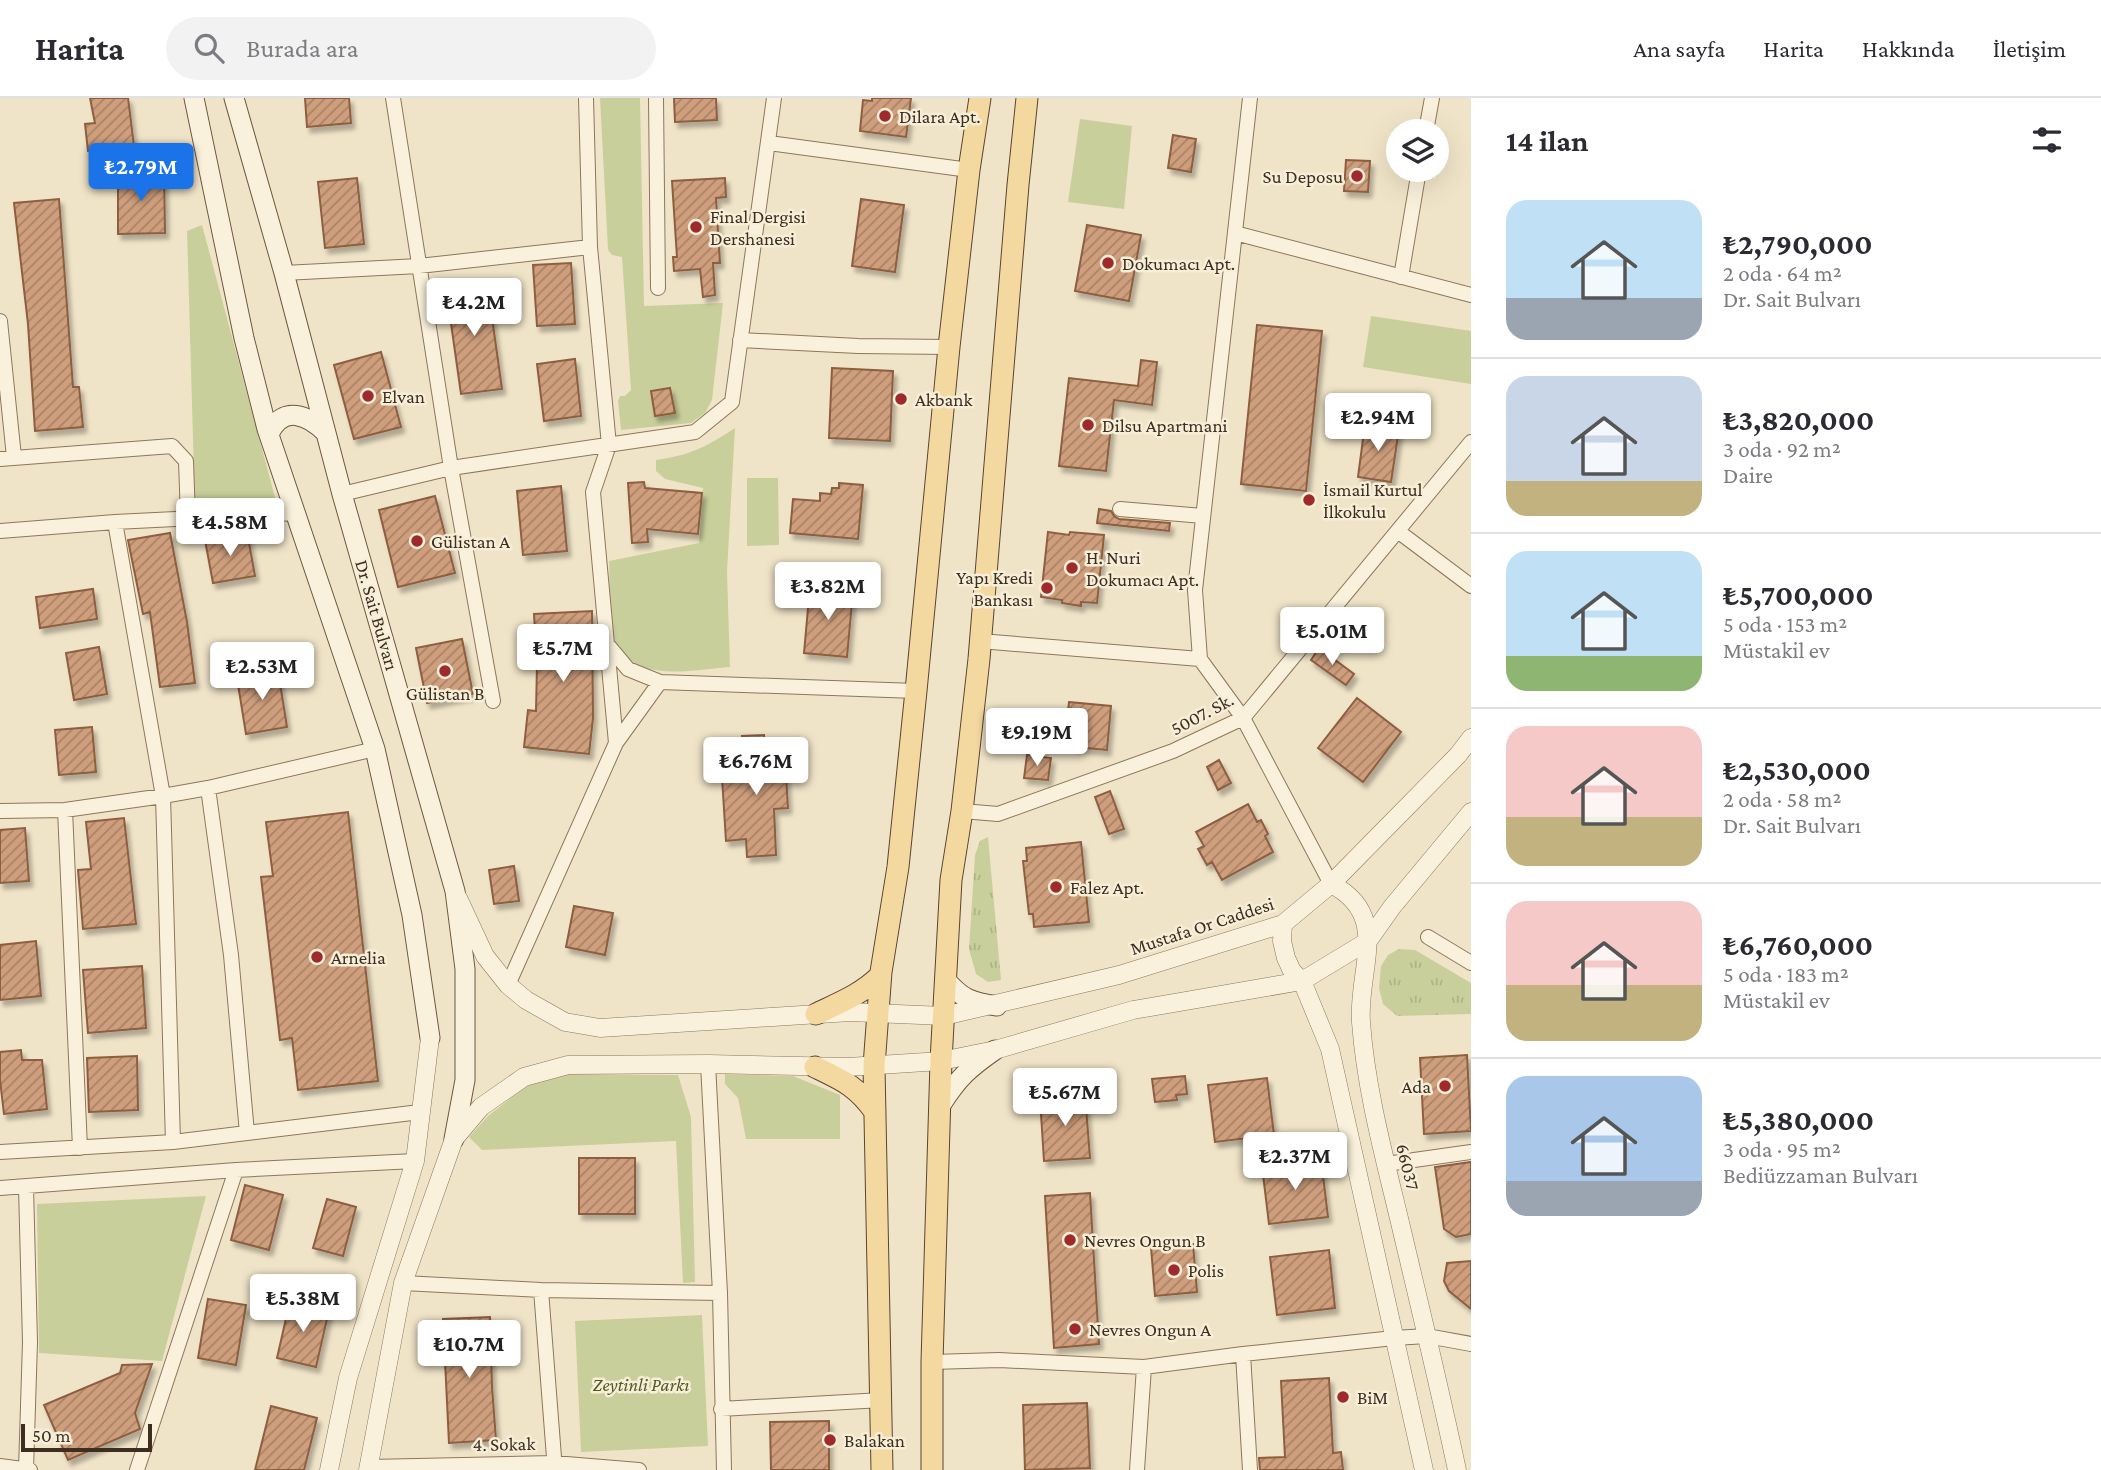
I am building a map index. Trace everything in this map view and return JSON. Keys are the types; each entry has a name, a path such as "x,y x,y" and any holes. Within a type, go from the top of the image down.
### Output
{"main road":[{"path":"194,98 244,338 269,434 375,749 412,915 430,1038"},
{"name":"Dr. Sait Bulvarı","path":"234,98 284,273 342,494 455,891 465,970 465,1080 454,1139"},
{"path":"882,1470 873,1066 876,1013 898,867 949,347 980,98"},
{"path":"932,1470 932,1362 941,1061 951,880 962,811 980,641 1027,98"},
{"path":"269,434 280,419 298,415 314,421 326,433"},
{"path":"816,1014 849,999 880,976"},
{"path":"945,979 958,995 974,1002 996,1006"},
{"path":"940,1105 968,1069 995,1050"},
{"path":"815,1066 862,1093 875,1112"}],"street":[{"path":"393,98 451,468 493,701"},
{"path":"586,98 590,247 610,445 593,492 616,743"},
{"path":"656,98 659,288"},
{"path":"342,494 451,468 695,432 732,402 774,98"},
{"path":"1250,98 1195,590 1200,659 1243,718 1331,884"},
{"path":"1428,119 1432,98"},
{"path":"769,143 970,170"},
{"path":"1401,277 1417,182"},
{"path":"1235,233 1471,295"},
{"path":"284,273 419,266 590,247"},
{"path":"0,321 7,458 172,446 186,461 188,518"},
{"path":"740,340 949,347"},
{"name":"5007. Sk.","path":"962,811 998,814 1173,751 1243,718 1471,442"},
{"path":"1120,509 1203,516"},
{"path":"0,531 297,513"},
{"path":"115,522 163,796 173,1142"},
{"path":"1399,532 1471,586"},
{"path":"980,641 1200,659"},
{"path":"606,643 628,670 660,682 916,691"},
{"path":"508,985 616,743 660,682"},
{"name":"Mustafa Or Caddesi","path":"455,891 485,956 508,985 526,1000 565,1022 600,1028 816,1014 944,1016 996,1006 1119,975 1283,924 1331,884 1458,755 1471,738"},
{"path":"0,811 65,810 163,796 375,749"},
{"path":"208,788 231,955 247,1133"},
{"path":"65,810 80,1148"},
{"path":"368,1468 403,1283 454,1139 481,1107 524,1077 568,1065 873,1066 941,1061 995,1050 1133,1010 1302,981 1368,941 1392,907 1471,812"},
{"name":"66037","path":"1331,884 1347,891 1366,921 1368,941 1360,1020 1377,1127 1457,1470"},
{"path":"1283,924 1282,941 1286,958 1292,971 1302,981 1330,1049 1424,1470"},
{"path":"1428,937 1471,963"},
{"path":"329,1470 348,1378 415,1161 430,1038"},
{"path":"708,1064 720,1293 724,1470"},
{"path":"0,1152 173,1142 420,1112"},
{"path":"1386,1164 1471,1152"},
{"path":"0,1188 236,1170 415,1161"},
{"path":"137,1470 236,1170"},
{"path":"0,1466 28,1470 30,1342 26,1187"},
{"path":"403,1283 541,1290 720,1293"},
{"path":"541,1290 555,1466"},
{"path":"932,1362 999,1360 1144,1367 1394,1338 1427,1336 1471,1345"},
{"path":"1243,1354 1250,1470"},
{"path":"1137,1470 1144,1367"},
{"path":"721,1409 882,1400"},
{"name":"4. Sokak","path":"368,1468 555,1466 639,1470"}],"green space":[{"path":"600,98 640,98 644,306 723,303 712,400 705,413 691,423 621,430 618,401 620,396 625,396 631,390 622,257 612,255 608,250"},
{"path":"1080,119 1132,126 1124,209 1068,202"},
{"path":"202,225 276,501 195,508 187,231"},
{"path":"1371,316 1471,331 1471,384 1363,367"},
{"path":"735,428 727,572 730,667 680,671 648,668 634,662 622,652 613,637 609,561 699,543 703,488 665,479 656,471 656,460 698,449"},
{"path":"747,478 778,478 779,545 747,546"},
{"path":"988,837 1001,980 988,982 976,974 969,949 975,855 980,841"},
{"path":"1399,949 1415,950 1471,983 1471,1014 1397,1016 1383,1004 1379,988 1381,966 1388,955"},
{"path":"565,1074 678,1075 691,1117 695,1282 683,1283 676,1141 482,1150 469,1137 488,1116 526,1086"},
{"path":"725,1074 793,1076 840,1095 840,1139 746,1139 738,1098 725,1084"},
{"path":"206,1196 162,1361 39,1353 37,1204"},
{"name":"Zeytinli Parkı","path":"702,1315 708,1446 581,1452 575,1321"}],"building":[{"path":"90,98 128,98 134,146 88,151 85,124 95,123"},
{"path":"305,98 349,98 351,123 307,127"},
{"path":"674,98 716,98 717,120 675,122"},
{"name":"Dilara Apt.","path":"872,98 911,98 906,137 860,131 863,100 872,101"},
{"path":"1173,135 1196,139 1191,172 1168,168"},
{"name":"Su Deposu","path":"1346,160 1370,161 1368,192 1344,191"},
{"path":"164,172 165,233 118,234 118,173"},
{"path":"357,178 364,244 325,248 318,182"},
{"name":"Final Dergisi Dershanesi","path":"725,178 726,197 716,198 720,263 713,263 715,295 703,297 700,269 674,271 673,257 677,257 672,181"},
{"path":"59,199 73,387 79,387 83,427 35,431 28,324 14,203"},
{"path":"861,199 904,205 895,272 852,266"},
{"name":"Dokumacı Apt.","path":"1087,225 1141,235 1129,301 1075,291"},
{"path":"571,263 575,324 537,326 533,265"},
{"path":"487,282 502,389 461,394 446,288"},
{"path":"1257,325 1322,331 1306,491 1241,484"},
{"name":"Elvan","path":"381,352 401,427 354,439 334,365"},
{"path":"575,359 581,416 544,421 537,364"},
{"name":"Dilsu Apartmani","path":"1141,360 1157,362 1152,405 1114,400 1106,471 1059,466 1069,378 1138,386"},
{"path":"832,368 893,371 890,441 829,438"},
{"path":"670,388 675,413 655,416 651,391"},
{"path":"1365,424 1399,429 1391,482 1358,477"},
{"path":"644,482 645,488 702,493 698,534 647,529 648,542 632,543 628,483"},
{"path":"839,483 863,485 858,539 790,533 793,499 820,501 820,493 831,494 832,488 839,488"},
{"path":"561,486 567,551 523,555 517,491"},
{"name":"Gülistan A","path":"435,496 455,573 398,587 379,510"},
{"path":"1099,509 1111,511 1119,519 1170,523 1169,531 1097,523"},
{"path":"247,532 255,576 213,583 205,540"},
{"name":"H. Nuri Dokumacı Apt.","path":"1048,532 1104,535 1097,603 1081,602 1081,606 1041,597"},
{"path":"170,533 187,622 195,683 160,687 150,612 143,614 128,540"},
{"path":"810,586 853,591 847,657 804,653"},
{"path":"93,589 97,619 40,628 36,597"},
{"path":"592,611 593,718 589,754 524,747 528,710 536,711 534,614"},
{"name":"Gülistan B","path":"462,639 473,694 427,703 416,648"},
{"path":"99,647 107,694 74,700 66,653"},
{"path":"1319,648 1354,674 1346,685 1311,660"},
{"path":"278,671 287,727 246,734 237,678"},
{"path":"1357,698 1401,732 1363,782 1318,748"},
{"path":"1069,702 1111,706 1107,750 1075,747 1072,739 1065,740"},
{"path":"92,727 96,772 59,775 55,730"},
{"path":"764,735 764,745 784,744 788,808 774,809 776,855 747,857 746,839 726,841 722,777 744,776 742,736"},
{"path":"1027,755 1051,758 1048,780 1024,778"},
{"path":"1219,760 1231,783 1218,790 1207,767"},
{"path":"1110,791 1124,829 1109,834 1095,797"},
{"path":"1248,804 1257,822 1261,820 1273,852 1222,880 1212,862 1207,865 1198,849 1204,846 1196,832"},
{"name":"Arnelia","path":"348,812 378,1081 298,1090 292,1038 280,1040 261,877 273,876 266,822"},
{"path":"124,818 136,924 83,929 78,870 91,869 86,822"},
{"path":"25,828 29,881 0,883 0,830"},
{"name":"Falez Apt.","path":"1081,842 1089,922 1034,927 1033,914 1029,914 1023,861 1027,861 1026,848"},
{"path":"514,866 519,901 494,904 489,870"},
{"path":"574,906 613,913 605,955 566,947"},
{"path":"36,941 41,996 0,1000 0,945"},
{"path":"142,966 146,1028 88,1033 83,970"},
{"path":"21,1050 22,1060 42,1060 47,1109 4,1114 0,1052"},
{"name":"Ada","path":"1467,1055 1471,1131 1424,1134 1420,1058"},
{"path":"137,1056 138,1110 89,1112 87,1058"},
{"path":"1185,1076 1187,1094 1176,1095 1177,1100 1155,1102 1152,1079"},
{"path":"1267,1078 1274,1135 1215,1142 1208,1085"},
{"path":"1085,1095 1090,1158 1044,1161 1040,1098"},
{"path":"579,1158 635,1158 635,1214 579,1214"},
{"path":"1321,1159 1328,1217 1269,1224 1262,1166"},
{"path":"1471,1162 1471,1234 1456,1237 1444,1229 1435,1167"},
{"path":"245,1185 283,1195 269,1250 231,1240"},
{"path":"1090,1193 1099,1344 1054,1348 1045,1196"},
{"path":"327,1199 356,1207 343,1256 313,1248"},
{"name":"Polis","path":"1193,1244 1197,1292 1155,1296 1151,1247"},
{"path":"1329,1250 1335,1308 1277,1315 1270,1257"},
{"path":"1471,1261 1471,1309 1449,1291 1444,1281 1447,1263"},
{"path":"208,1299 246,1305 236,1365 198,1358"},
{"path":"290,1301 329,1310 316,1367 277,1358"},
{"path":"490,1317 496,1440 449,1443 443,1319"},
{"path":"152,1364 135,1413 140,1429 68,1460 44,1405 120,1373 122,1365"},
{"path":"1329,1378 1333,1453 1341,1452 1343,1470 1260,1470 1259,1458 1285,1457 1281,1381"},
{"path":"1087,1403 1090,1468 1025,1470 1023,1405"},
{"path":"271,1406 317,1418 304,1470 255,1470"},
{"path":"829,1421 829,1470 771,1470 770,1422"}],"place":[{"name":"Dilara Apt.","path":"885,116"},
{"name":"Su Deposu","path":"1357,176"},
{"name":"Final Dergisi Dershanesi","path":"696,227"},
{"name":"Dokumacı Apt.","path":"1108,263"},
{"name":"Elvan","path":"368,396"},
{"name":"Akbank","path":"901,399"},
{"name":"Dilsu Apartmani","path":"1088,425"},
{"name":"İsmail Kurtul İlkokulu","path":"1309,500"},
{"name":"Gülistan A","path":"417,541"},
{"name":"H. Nuri Dokumacı Apt.","path":"1072,568"},
{"name":"Yapı Kredi Bankası","path":"1047,588"},
{"name":"Gülistan B","path":"445,671"},
{"name":"Falez Apt.","path":"1056,887"},
{"name":"Arnelia","path":"317,957"},
{"name":"Ada","path":"1445,1086"},
{"name":"Nevres Ongun B","path":"1070,1240"},
{"name":"Polis","path":"1174,1270"},
{"name":"Nevres Ongun A","path":"1075,1329"},
{"name":"BiM","path":"1343,1397"},
{"name":"Balakan","path":"830,1440"}]}
